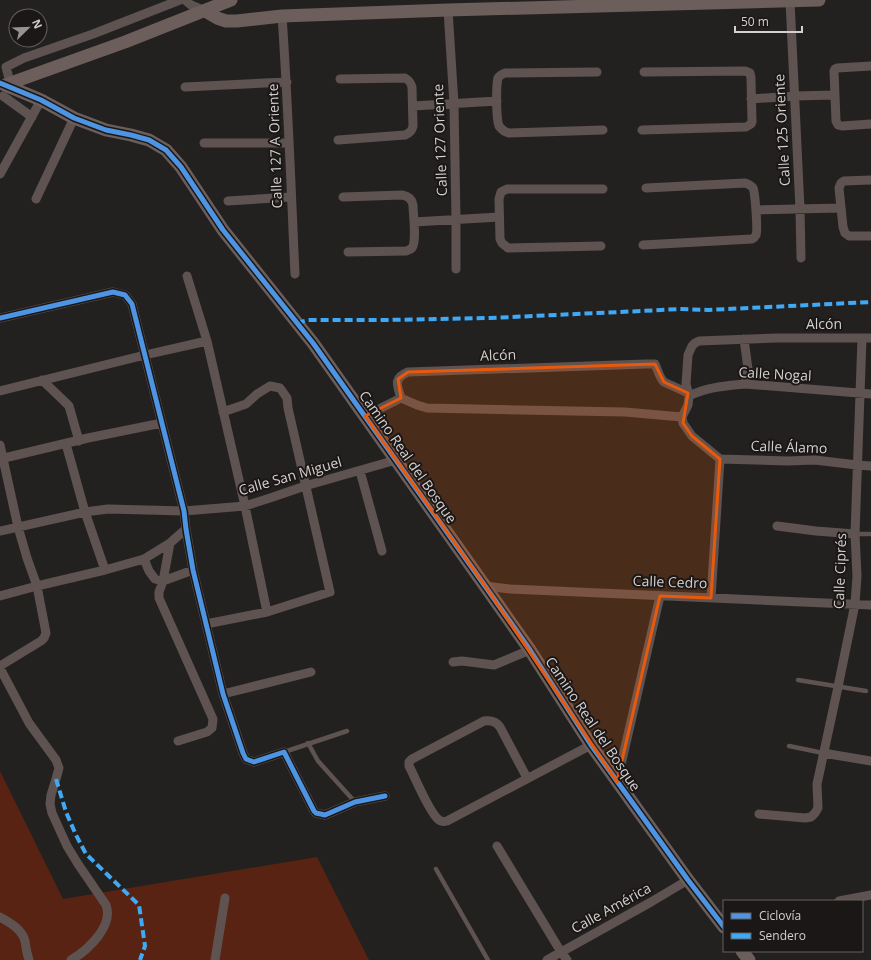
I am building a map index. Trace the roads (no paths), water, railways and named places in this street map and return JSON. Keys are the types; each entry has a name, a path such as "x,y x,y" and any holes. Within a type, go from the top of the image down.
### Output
{"street":[{"path":"32,117 3,89 2,66 93,34 180,0"},
{"path":"185,0 217,18 226,21 282,16 641,2 819,0"},
{"path":"3,89 231,0"},
{"name":"Calle 125 Oriente","path":"790,1 801,258"},
{"name":"Calle 127 Oriente","path":"448,10 454,104 456,269"},
{"name":"Calle 127 A Oriente","path":"282,16 287,82 288,143 295,274"},
{"path":"871,66 837,68 834,71 836,121 838,125 871,124"},
{"path":"642,130 746,127 752,122 750,73 745,71 644,72"},
{"path":"597,72 502,74 498,79 498,122 504,132 509,133 603,130"},
{"path":"338,140 405,135 410,133 412,130 413,106 411,83 405,78 340,79"},
{"path":"185,87 287,82"},
{"name":"Camino Real del Bosque","path":"3,89 41,100 74,118 106,130 149,140 166,150 181,167 223,230 313,343 530,650 591,745 617,782 723,926"},
{"path":"751,100 794,96 835,95"},
{"path":"0,174 41,100"},
{"path":"413,106 497,101"},
{"path":"36,199 74,118"},
{"path":"204,143 288,143"},
{"path":"871,180 844,181 841,182 839,188 844,230 847,235 871,236"},
{"path":"643,245 752,239 757,234 754,190 749,184 646,188"},
{"path":"601,246 508,248 500,239 499,217 500,195 501,192 507,189 603,189"},
{"path":"343,197 406,195 412,201 414,222 414,240 412,248 409,250 348,252"},
{"path":"228,202 291,197"},
{"path":"756,210 841,208"},
{"path":"414,222 499,217"},
{"path":"187,276 207,341 245,506 267,612"},
{"path":"0,318 113,292 125,295 132,304 184,511 193,570 223,694 243,754 246,759 254,762 284,752 316,813 325,815 355,802 385,796"},
{"name":"Alcón","path":"689,394 686,384 688,355 692,346 699,341 778,338 866,338"},
{"name":"Calle Ciprés","path":"759,814 798,818 810,817 818,808 817,784 854,604 857,576 855,534 857,465 860,393 866,338"},
{"path":"744,339 748,369 745,384"},
{"path":"0,391 207,341"},
{"name":"Alcón","path":"401,398 397,384 398,379 402,374 408,372 646,364 655,364 661,379 664,382 689,394"},
{"path":"42,380 69,406 79,441"},
{"name":"Calle Nogal","path":"689,394 706,389 745,384 871,394"},
{"path":"206,624 267,612 330,592 305,486 287,398 280,388 270,386 246,404 223,412"},
{"path":"689,394 688,404 682,417 683,423 692,436 720,459 711,598"},
{"path":"365,416 401,398 427,408 625,412 682,417"},
{"path":"2,459 162,423"},
{"path":"66,444 85,512 105,570"},
{"path":"0,445 18,527 37,586 46,629 44,638 41,641 0,667 29,723 56,760 59,768 51,795 50,804 52,813 67,846 108,910 106,921 95,940 71,960"},
{"name":"Calle Álamo","path":"720,459 788,461 815,460 871,466"},
{"name":"Calle San Miguel","path":"0,531 85,512 108,509 184,511 245,506 305,486 396,460"},
{"path":"360,471 382,551"},
{"path":"778,526 855,534"},
{"path":"0,596 144,559 170,543 186,529"},
{"path":"170,543 160,598 213,719 212,728 208,732 178,741"},
{"path":"144,559 149,571 155,579 163,581 193,570"},
{"name":"Calle Cedro","path":"485,586 510,589 871,605"},
{"path":"617,782 660,596"},
{"path":"453,662 462,661 494,665 530,650"},
{"path":"223,694 311,672"},
{"path":"527,778 500,727 498,724 489,720 412,759 409,762 409,766 435,817 443,822 591,745"},
{"path":"823,753 871,761"},
{"path":"497,846 567,960"},
{"name":"Calle América","path":"547,960 688,880"},
{"path":"844,900 871,895"},
{"path":"215,960 225,898"},
{"path":"0,917 21,932 25,941 29,960"},
{"path":"743,952 749,960"}],"lane":[{"path":"855,534 871,534"},
{"path":"798,680 866,691"},
{"path":"284,752 347,731"},
{"path":"308,743 318,761 355,802"},
{"path":"789,746 823,753"},
{"path":"436,869 488,960"}]}
